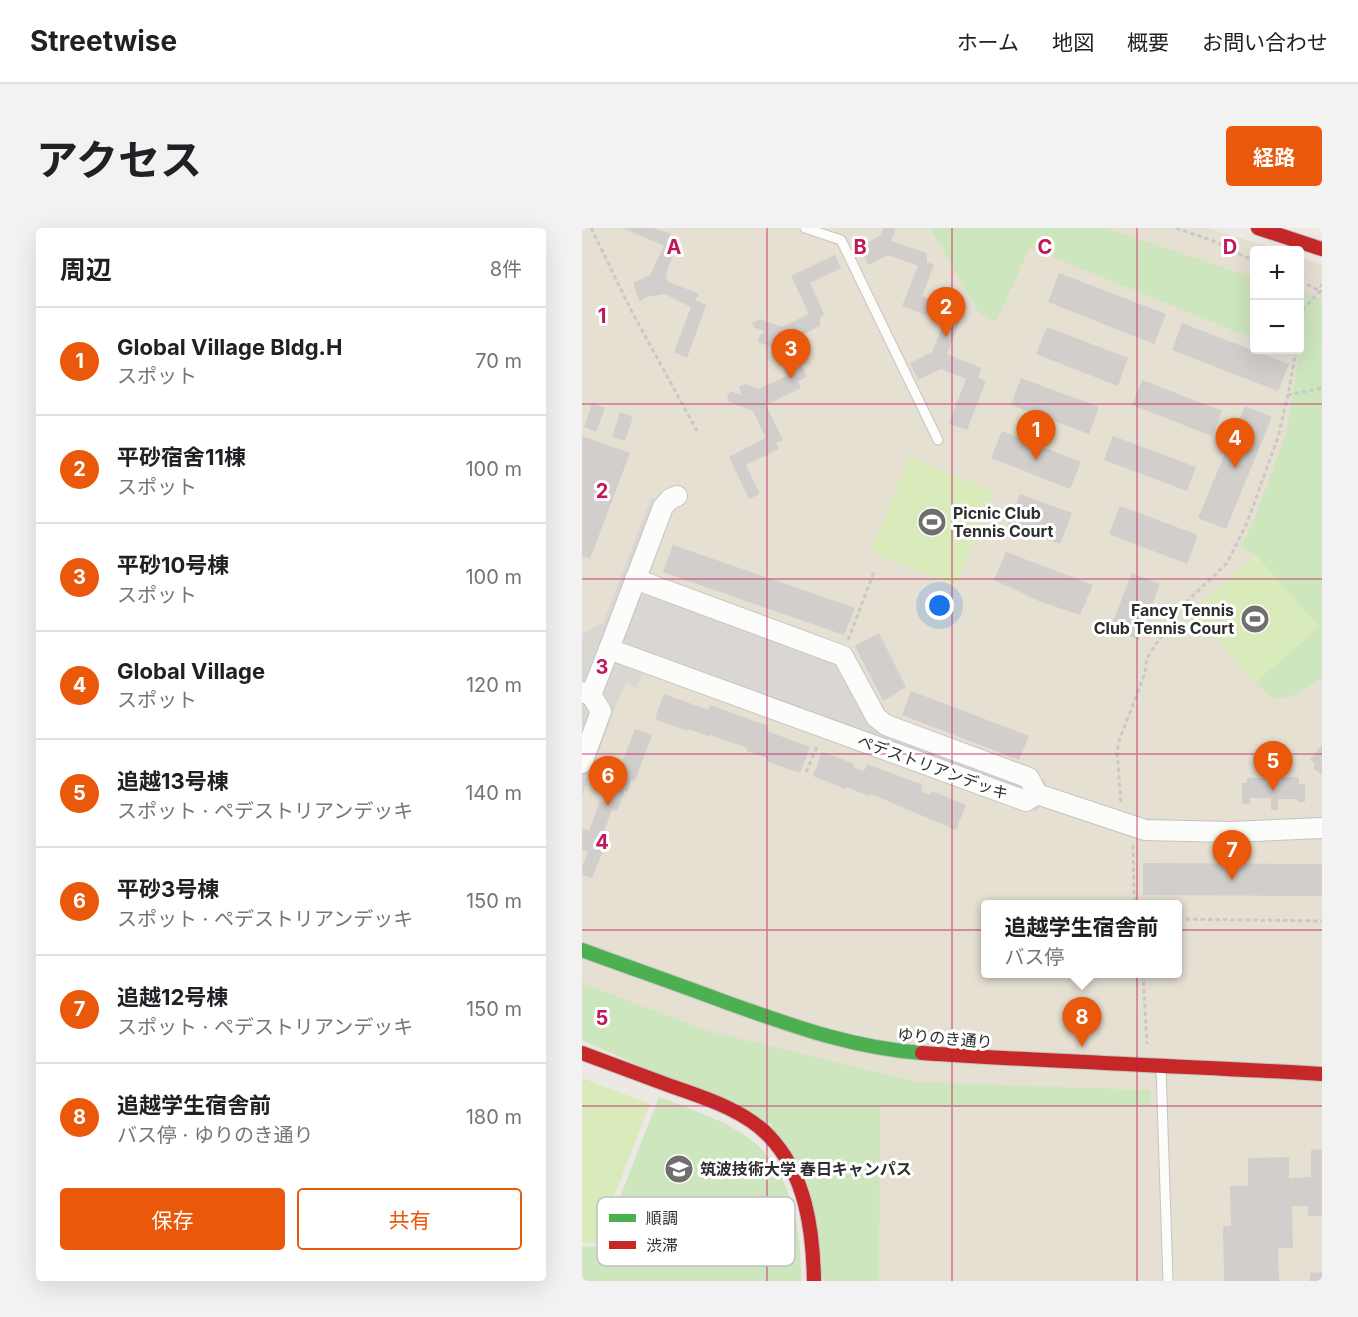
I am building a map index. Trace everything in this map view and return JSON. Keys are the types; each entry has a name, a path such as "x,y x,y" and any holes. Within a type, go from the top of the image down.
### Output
{"street":[{"path":"1258,228 1322,249"},
{"path":"582,763 601,711 586,693 609,649 663,507 676,496"},
{"path":"635,579 843,656 876,717 886,725 1029,778 1037,794"},
{"name":"ペデストリアンデッキ","path":"609,649 1026,801 1037,794 1145,830 1231,832 1322,828"},
{"path":"878,747 886,725"},
{"name":"ゆりのき通り","path":"582,950 812,1033 853,1044 931,1055 1062,1062 1160,1064 1322,1074"},
{"path":"582,1053 704,1098 732,1111 769,1136 789,1164 801,1188 814,1249 814,1281"}],"lane":[{"path":"805,228 841,240 938,440"},
{"path":"1160,1064 1168,1281"}],"path":[{"path":"591,228 631,310 697,431"},
{"path":"1176,228 1210,240 1250,259"},
{"path":"1304,283 1321,291"},
{"path":"1304,308 1321,291 1322,284"},
{"path":"1135,900 1132,833 1123,816 1117,752 1119,741 1145,673 1147,657 1177,611 1227,563 1247,523 1275,447 1295,354"},
{"path":"1288,395 1322,388"},
{"path":"843,656 874,572"},
{"path":"806,772 824,728"},
{"path":"1182,919 1322,921"},
{"path":"1143,978 1147,1052"}],"shaded area":[{"path":"582,228 1208,228 1265,246 1250,246 1250,354 1304,354 1304,258 1322,265 1322,1281 824,1281 771,1124 582,1040"},
{"path":"651,498 674,507 648,576 844,652 884,720 1045,780 1047,787 1132,817 1231,824 1322,835 1133,838 1043,805 1035,812 645,667 637,688 627,683 619,697 582,797 582,634 603,623"}],"green space":[{"path":"930,228 1105,228 1250,277 1250,337 1030,248 996,322 979,313"},
{"path":"1304,293 1322,299 1322,678 1292,696 1272,699 1255,683 1318,627 1256,555 1241,546 1252,525 1287,431 1298,357 1290,354 1304,354"},
{"name":"Picnic Club Tennis Court","path":"909,457 994,491 956,586 871,552"},
{"name":"Fancy Tennis Club Tennis Court","path":"1256,555 1319,627 1255,683 1192,611"},
{"path":"582,983 708,1031 917,1082 1151,1090 1151,1106 880,1107 879,1281 824,1281 771,1124 582,1040"},
{"path":"582,1078 650,1104 614,1197 597,1197 596,1243 582,1243"},
{"path":"659,1097 702,1113 743,1134 759,1147 772,1163 783,1180 789,1197 620,1197"},
{"path":"795,1216 801,1261 801,1281 582,1281 582,1247 597,1246 597,1266 795,1266"}],"building":[{"path":"623,228 654,228 671,234 667,241 676,247 666,274 667,281 699,294 695,300 706,305 687,358 674,352 691,307 665,294 646,297 640,302 633,283 650,275 664,246"},
{"path":"883,228 896,228 891,241 927,253 927,262 934,265 922,296 953,308 949,317 960,321 947,354 981,368 978,378 986,381 967,430 949,424 966,379 941,369 918,380 910,363 932,352 944,322 902,306 918,266 888,255 868,265 859,247 880,236"},
{"path":"835,255 841,268 810,283 824,314 820,318 820,326 789,341 807,377 798,381 801,388 766,405 783,440 776,443 779,449 746,465 760,494 749,499 729,457 766,438 753,411 729,402 727,395 731,391 742,395 739,386 746,384 758,389 787,376 774,348 758,342 759,336 765,331 755,328 752,323 760,319 782,327 809,314 791,276"},
{"path":"1059,273 1166,314 1154,344 1048,302"},
{"path":"1182,323 1250,349 1250,354 1263,354 1289,364 1278,391 1172,350"},
{"path":"1047,327 1128,358 1118,386 1036,354"},
{"path":"1021,378 1099,407 1089,434 1011,405"},
{"path":"1142,380 1222,411 1212,436 1132,405"},
{"path":"592,403 605,408 596,432 584,427"},
{"path":"1245,406 1272,417 1226,529 1198,518"},
{"path":"620,412 633,417 625,441 612,437"},
{"path":"1002,431 1081,462 1070,489 991,458"},
{"path":"582,436 630,453 590,559 582,556"},
{"path":"1113,436 1196,467 1187,491 1104,460"},
{"path":"1020,494 1072,513 1060,544 1008,526"},
{"path":"1120,506 1198,535 1187,564 1109,534"},
{"path":"673,545 855,608 844,635 663,572"},
{"path":"1006,552 1093,585 1080,615 1039,601 994,580"},
{"path":"1132,573 1160,584 1139,640 1110,629"},
{"path":"879,633 906,687 883,701 855,646"},
{"path":"911,691 1029,736 1019,760 902,715"},
{"path":"664,694 708,710 710,705 768,726 767,731 810,747 800,773 766,761 767,758 746,751 747,748 655,719"},
{"path":"635,729 652,735 635,781 631,780 617,811 612,810 599,844 605,846 592,878 582,875 582,867 588,852 582,849 582,828 589,831 600,801 604,803 608,791 597,787 603,771 600,770 605,755 622,762"},
{"path":"1322,744 1322,775 1313,768 1315,764 1310,760"},
{"path":"822,752 855,764 853,767 864,771 867,764 923,785 921,791 930,795 932,791 966,805 956,830 871,794 869,796 846,787 845,789 813,776"},
{"path":"1280,777 1299,777 1299,784 1305,784 1305,802 1298,802 1297,799 1278,799 1278,810 1271,810 1271,798 1250,798 1250,804 1242,804 1242,783 1247,783 1247,778 1266,778 1266,782 1280,782"},
{"path":"1143,863 1322,864 1322,896 1143,895"},
{"path":"1322,1149 1322,1216 1308,1216 1308,1206 1292,1206 1293,1248 1278,1248 1279,1281 1224,1281 1223,1226 1231,1226 1230,1186 1248,1186 1248,1158 1289,1157 1289,1178 1311,1177 1311,1150"},
{"path":"1322,1272 1322,1281 1310,1281 1310,1273"}],"traffic: fast":[{"path":"582,950 799,1028 871,1046 922,1053"}],"traffic: jam":[{"path":"1258,228 1322,249"},
{"path":"582,1053 735,1111 769,1136 782,1151 792,1168 805,1204 812,1242 814,1281"},
{"path":"922,1053 1322,1074"}],"place":[{"name":"平砂宿舍11棟","path":"946,337"},
{"name":"平砂10号棟","path":"791,379"},
{"name":"Global Village Bldg.H","path":"1036,460"},
{"name":"Global Village","path":"1235,468"},
{"name":"Picnic Club Tennis Court","path":"932,522"},
{"name":"Fancy Tennis Club Tennis Court","path":"1255,619"},
{"name":"追越13号棟","path":"1273,791"},
{"name":"平砂3号棟","path":"608,806"},
{"name":"追越12号棟","path":"1232,880"},
{"name":"追越学生宿舎前","path":"1082,1047"},
{"name":"筑波技術大学 春日キャンパス","path":"679,1169"}]}
